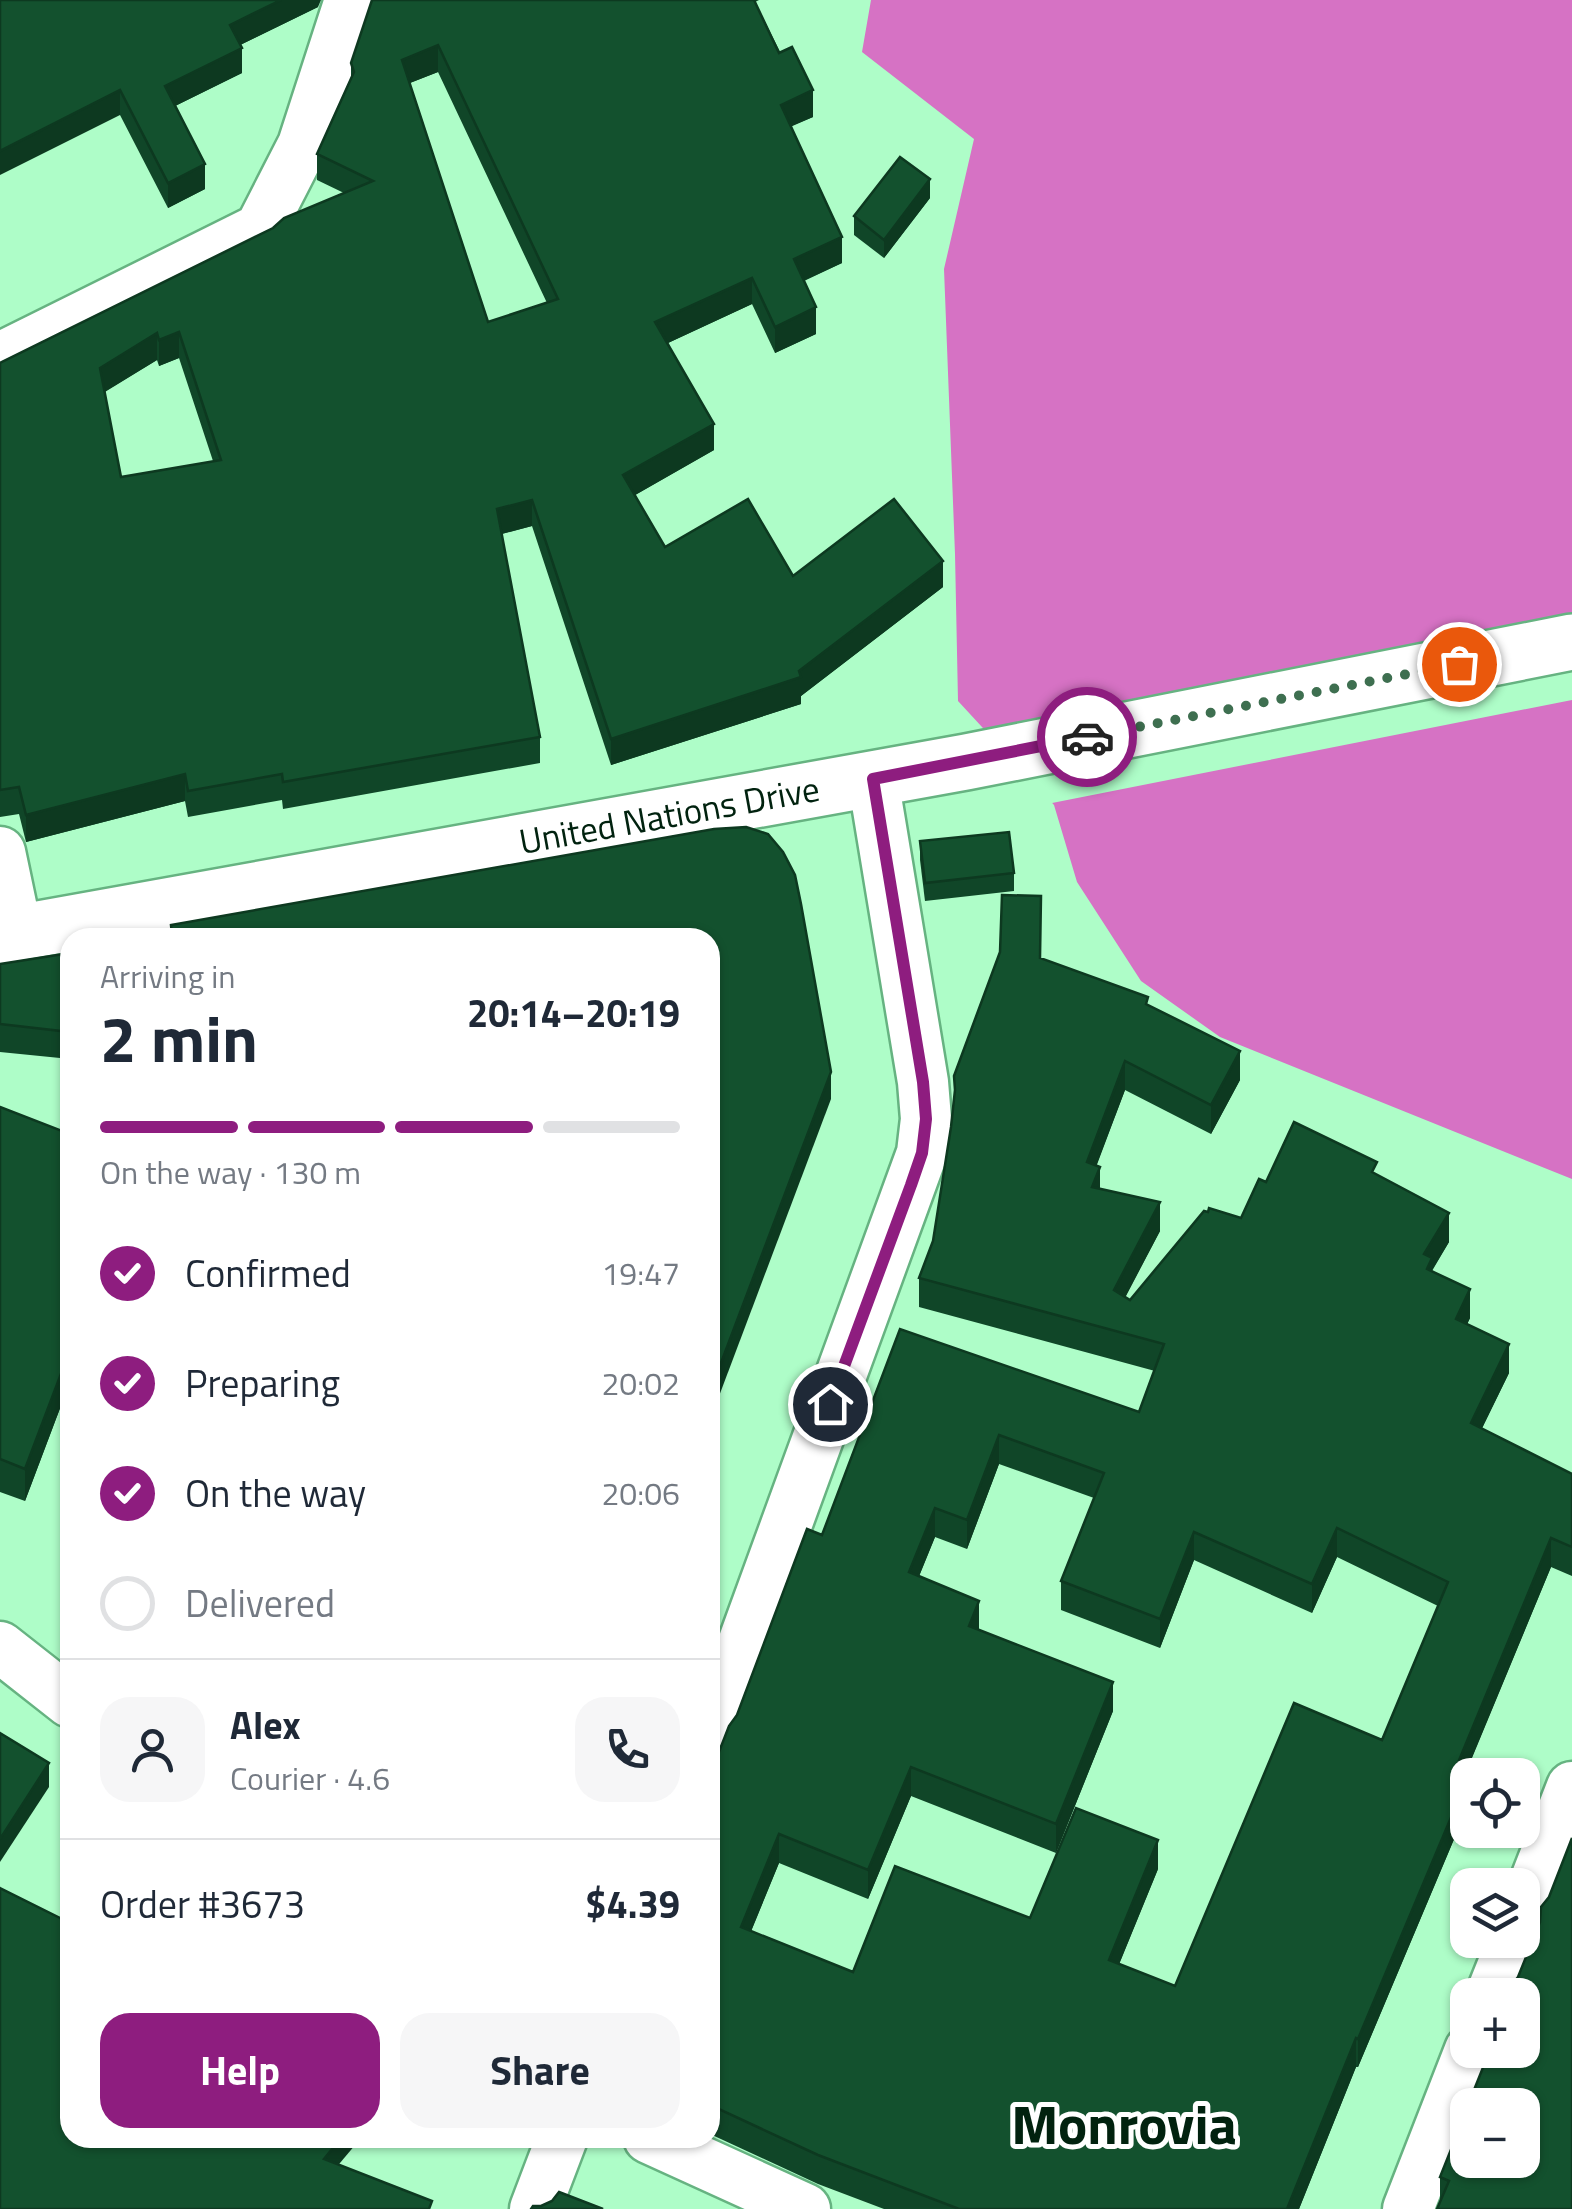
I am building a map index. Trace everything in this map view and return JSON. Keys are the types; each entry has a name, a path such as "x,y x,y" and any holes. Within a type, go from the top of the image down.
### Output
{"main road":[{"name":"United Nations Drive","path":"8,934 966,762 1572,642"}],"street":[{"path":"0,358 260,229 303,145 350,0"},
{"path":"720,1707 922,1153 926,1119 923,1082 873,779"},
{"path":"0,852 8,934"},
{"path":"0,1647 60,1694"},
{"path":"1540,1869 1572,1787"},
{"path":"1408,2209 1463,2068"},
{"path":"536,2209 558,2148"},
{"path":"671,2148 804,2209"}],"shaded area":[{"path":"871,0 1572,0 1572,1179 1220,1037 1141,981 1077,882 1054,805 958,701 944,269 974,139 862,52"}],"pier":[{"path":"1572,620 1572,700 1047,804 1005,759"}],"building":[{"path":"0,0 281,0 230,25 242,48 165,86 205,164 168,183 120,90 0,151"},
{"path":"372,0 754,0 779,53 792,47 813,90 781,105 842,237 794,259 816,307 775,327 752,278 655,322 714,424 623,475 665,547 748,499 793,576 894,499 943,561 799,671 801,677 611,739 532,500 497,509 540,737 283,782 282,774 188,791 185,774 26,815 19,787 0,790 0,363 273,228 284,218 373,181 317,154 354,72 351,63","holes":["438,45 558,299 488,322 402,60","179,332 221,460 121,477 100,368 157,333 159,340"]},
{"path":"900,157 930,179 884,240 854,216"},
{"path":"746,827 768,834 795,875 831,1072 720,1366 720,928 171,928 171,925 714,829"},
{"path":"1009,832 1014,873 925,883 920,841"},
{"path":"1002,895 1041,896 1040,958 1148,997 1146,1004 1240,1051 1211,1105 1125,1061 1087,1162 1100,1167 1092,1187 1160,1202 1114,1290 1130,1300 1209,1208 1241,1218 1259,1179 1266,1182 1294,1122 1377,1162 1372,1172 1449,1213 1424,1254 1432,1258 1427,1269 1470,1289 1456,1319 1509,1344 1471,1423 1572,1474 1572,1547 1551,1538 1460,1758 1450,1758 1450,1820 1287,2209 959,2209 818,2155 720,2110 720,1749 737,1715 807,1529 822,1535 900,1329 1139,1412 1164,1344 919,1278 933,1241 954,1076 1000,952","holes":["999,1435 1104,1473 1061,1581 1160,1619 1194,1532 1312,1584 1337,1528 1448,1582 1382,1740 1294,1703 1175,1986 1109,1960 1158,1840 1076,1808 1030,1918 895,1866 853,1972 741,1927 779,1834 868,1870 911,1767 1056,1824 1113,1682 969,1626 979,1601 909,1572 935,1508 967,1520"]},
{"path":"60,955 60,1031 0,1024 0,964"},
{"path":"0,1107 60,1130 60,1376 25,1469 0,1459"},
{"path":"0,1733 49,1763 0,1839"},
{"path":"1572,1838 1572,2209 1437,2209 1449,2181 1440,2177 1450,2152 1450,2178 1540,2178 1540,2088 1475,2088 1483,2068 1540,2068 1540,1978 1517,1978 1526,1958 1540,1958 1541,1907 1549,1897"},
{"path":"0,1888 60,1918 60,2148 333,2148 324,2159 432,2201 429,2209 0,2209"},
{"path":"559,2192 603,2209 531,2209 552,2201"}],"way so far":[{"path":"1087,737 1459,664"}],"district":[{"name":"Monrovia","path":"1124,2125"}],"route":[{"path":"830,1404 922,1153 926,1119 917,1039 873,779 1087,737"}]}
